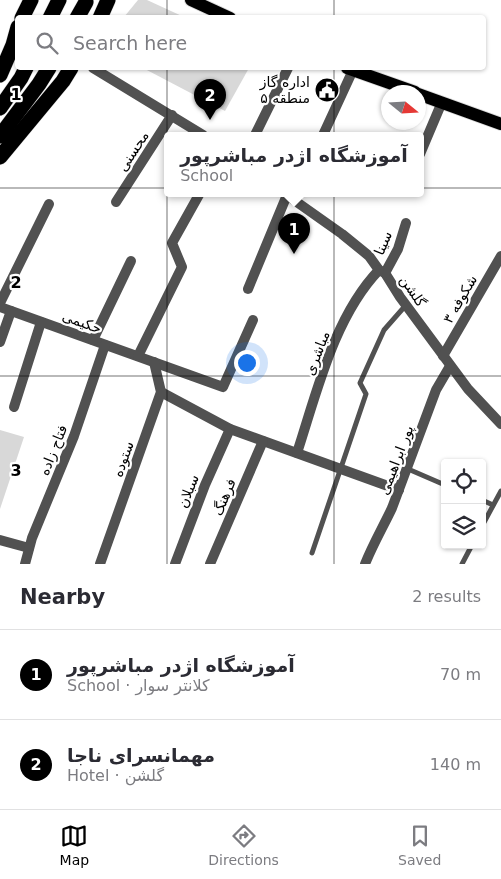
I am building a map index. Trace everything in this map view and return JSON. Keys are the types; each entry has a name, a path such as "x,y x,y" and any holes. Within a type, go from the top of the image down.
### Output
{"highway":[{"path":"19,0 21,15"},
{"path":"23,15 31,0"},
{"path":"52,15 59,0"},
{"path":"101,15 108,0"},
{"path":"80,15 92,1 99,15"},
{"path":"0,75 15,36"},
{"path":"0,108 25,70"},
{"path":"0,136 40,84 48,70"},
{"path":"0,158 63,81 70,70"}],"main road":[{"path":"191,0 224,15"},
{"path":"353,70 395,85"},
{"path":"426,96 501,124"}],"street":[{"path":"96,70 198,132"},
{"path":"256,132 287,70"},
{"path":"324,132 350,70"},
{"path":"424,145 442,102"},
{"name":"محسنی","path":"116,202 172,115"},
{"path":"138,356 182,267 172,243 198,197"},
{"path":"248,289 289,197"},
{"name":"گلشن","path":"293,197 342,234 368,256 382,271 450,366 468,389 501,424"},
{"path":"0,303 49,204"},
{"name":"سینا","path":"382,271 398,249 406,223"},
{"name":"شکوفه ۳","path":"443,356 501,256"},
{"path":"93,340 131,261"},
{"name":"مباشری","path":"297,453 336,340 358,296 369,280 382,271"},
{"name":"حکیمی","path":"0,307 223,387 254,320"},
{"path":"0,342 11,311"},
{"path":"14,407 41,322"},
{"name":"فتاح زاده","path":"25,564 38,523 74,436 105,344"},
{"path":"154,362 161,392 230,430 399,490"},
{"name":"پور ابراهیمی","path":"365,564 375,539 387,520 408,469 436,390 450,366"},
{"name":"ستوده","path":"100,564 161,392"},
{"name":"سبلان","path":"175,564 205,485 230,430"},
{"name":"فرهنگ","path":"210,564 263,441"},
{"path":"0,540 29,548"}],"lane":[{"path":"312,553 366,394 360,383 384,330 406,306"},
{"path":"408,469 441,482"},
{"path":"486,518 501,490"},
{"path":"486,502 493,505"},
{"path":"462,564 470,549"}],"shaded area":[{"path":"138,0 147,0 180,15 126,15"},
{"path":"147,70 248,70 225,111"},
{"path":"0,430 24,437 0,509"}],"place":[{"name":"اداره گاز منطقه ۵","path":"327,90"},
{"name":"مهمانسرای ناجا","path":"210,120"},
{"name":"آموزشگاه اژدر مباشرپور","path":"294,254"}]}
